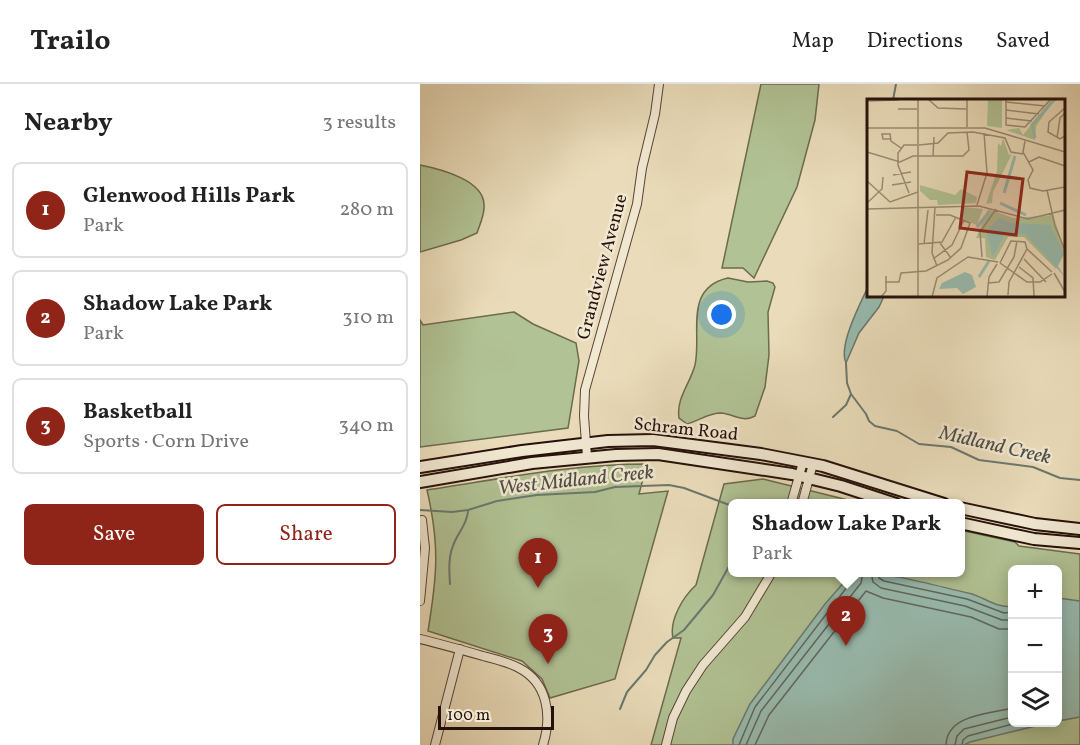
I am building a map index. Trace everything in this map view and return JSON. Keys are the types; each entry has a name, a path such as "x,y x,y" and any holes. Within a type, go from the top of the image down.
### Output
{"main road":[{"name":"Schram Road","path":"420,467 522,450 586,443 631,440 668,441 808,463 842,471 929,499"},
{"name":"Schram Road","path":"420,482 532,463 587,457 658,454 804,477 879,499"},
{"path":"965,509 1035,524 1080,529"},
{"path":"965,524 1034,538 1080,543"}],"street":[{"name":"Grandview Avenue","path":"587,457 585,390 637,204 659,84"},
{"path":"793,499 808,463"},
{"path":"802,499 804,477"},
{"path":"420,602 424,548 422,520"},
{"path":"666,745 673,718 686,691 703,665 745,617 770,577"},
{"path":"420,639 510,663 520,668 535,681 547,707 548,730 543,745"},
{"path":"435,745 460,649"}],"green space":[{"path":"761,84 819,84 815,120 797,187 754,278 743,268 722,268"},
{"path":"420,165 460,177 477,189 482,196 484,208 477,233 420,252"},
{"path":"728,278 748,282 767,281 773,283 775,287 768,312 769,355 765,387 755,416 746,419 716,413 687,424 679,418 679,411 681,397 695,365 697,314 700,302 705,291 714,283"},
{"path":"514,312 533,324 576,343 579,361 568,428 420,447 420,320 423,325"},
{"path":"647,464 639,494 668,491 615,679 550,698 542,679 522,661 428,631 436,561 434,528 427,490 564,469"},
{"path":"763,479 844,499 728,499 728,577 965,577 965,531 1015,542 1019,546 1080,554 1080,745 651,745 681,638 673,638 673,624 686,596 696,585 724,484"}],"water":[{"path":"867,289 867,297 884,297 879,307 859,333 846,363 845,346 855,314"},
{"path":"849,577 896,577 974,595 1001,606 1008,606 1008,727 1032,727 964,745 733,745 733,739 750,704 825,604"},
{"path":"1062,599 1080,601 1080,717 1062,720"}],"waterway":[{"name":"Midland Creek","path":"893,99 896,84"},
{"name":"Midland Creek","path":"846,363 847,383 851,394 875,426 897,431 919,444 951,447 979,460 1033,467 1060,478 1080,480"},
{"name":"West Midland Creek","path":"833,417 846,405 851,394"},
{"name":"West Midland Creek","path":"420,510 452,512 468,510 497,501 537,495 595,492 615,487 669,485 684,488 728,504"},
{"path":"450,584 451,552 465,523 468,511"},
{"path":"620,709 627,692 646,670 655,655 667,642 684,630 713,595 728,568"}],"place":[{"name":"Glenwood Hills Park","path":"538,588"},
{"name":"Shadow Lake Park","path":"846,646"},
{"name":"Basketball","path":"548,664"}]}
